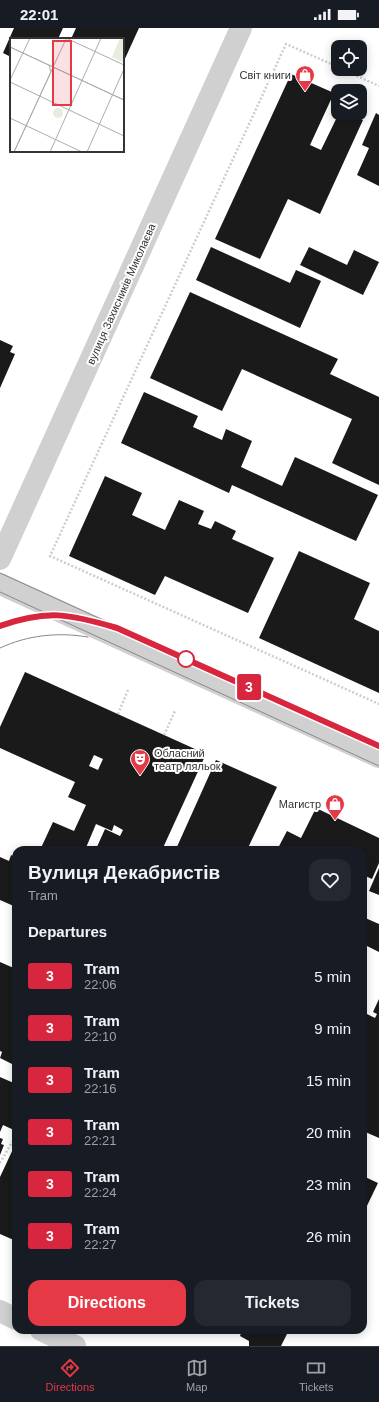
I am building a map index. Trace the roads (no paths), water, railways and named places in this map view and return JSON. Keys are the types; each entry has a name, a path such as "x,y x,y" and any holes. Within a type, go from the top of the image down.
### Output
{"street":[{"name":"вулиця Захисників Миколаєва","path":"0,559 241,28"},
{"path":"0,584 379,757"},
{"path":"0,1311 12,1317"},
{"path":"49,1334 75,1346"}],"tram line":[{"path":"0,573 379,746"},
{"path":"0,592 379,766"},
{"name":"3","path":"0,626 29,616 55,614 74,615 117,628 379,746"},
{"path":"0,626 23,619 57,615 80,617 92,620"},
{"path":"0,648 32,637 54,635 88,637"}],"place":[{"name":"Світ книги","path":"305,92"},
{"name":"Обласний театр ляльок","path":"140,776"},
{"name":"Магистр","path":"335,821"}]}
